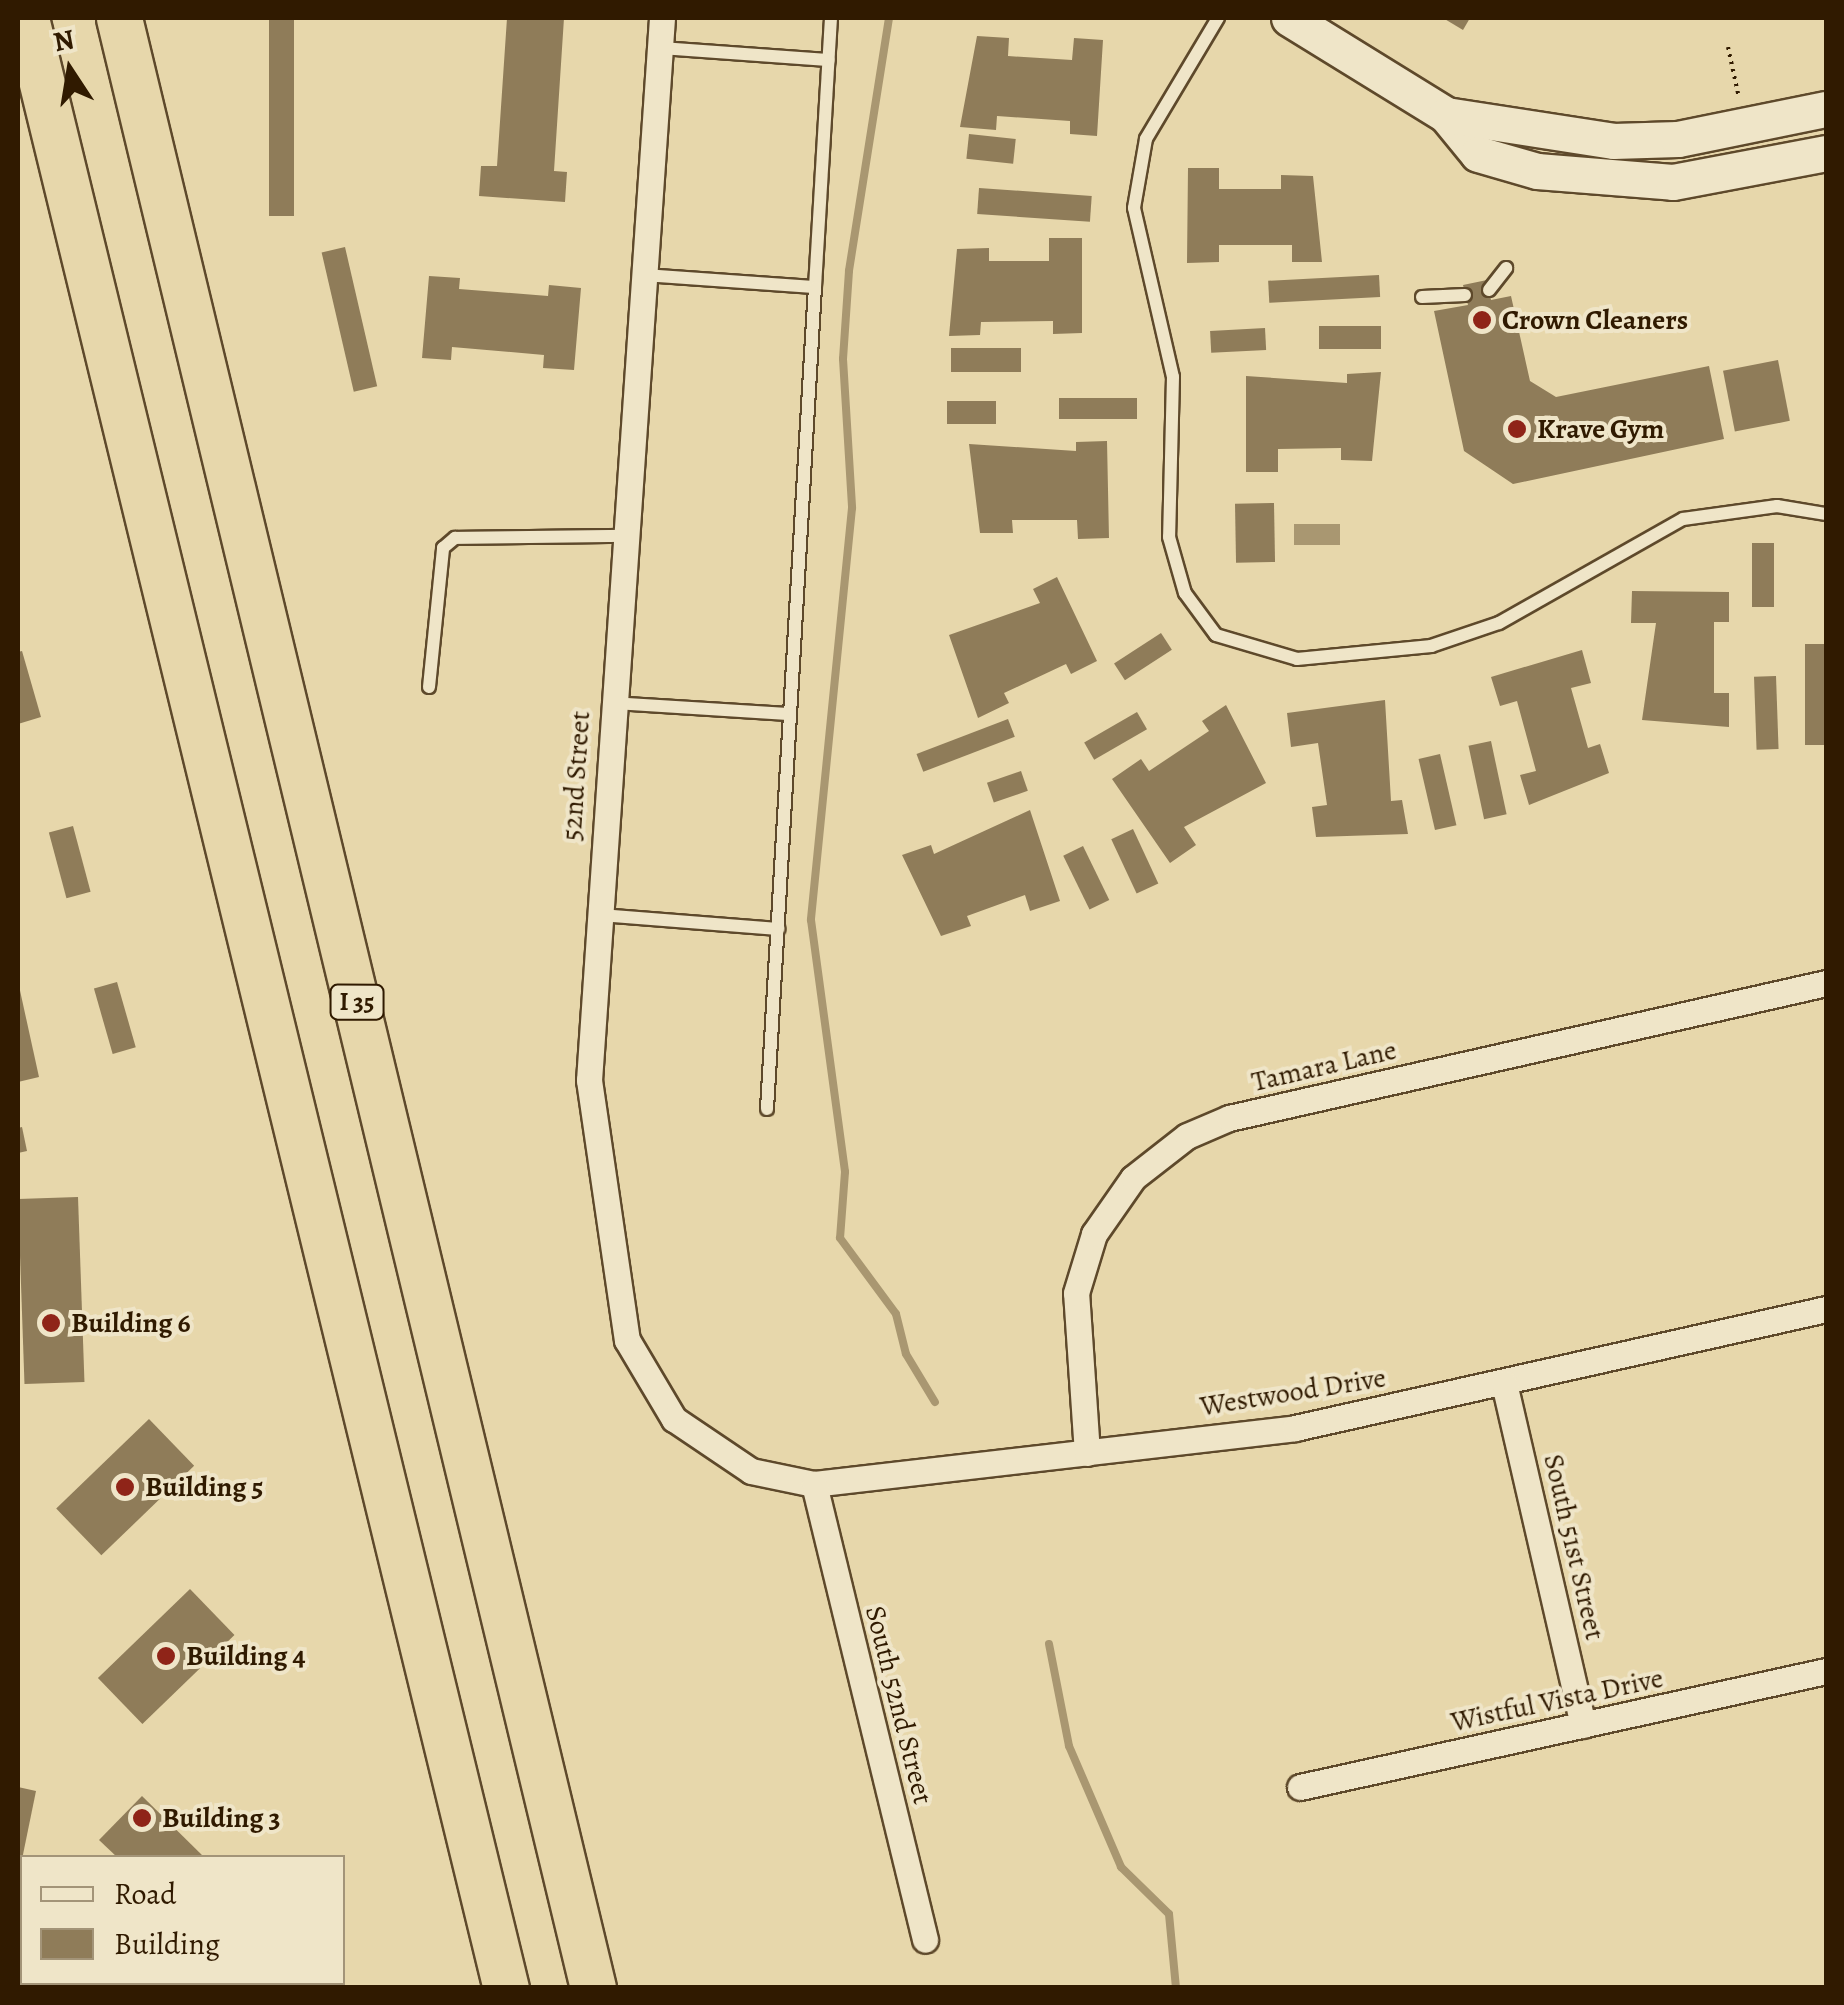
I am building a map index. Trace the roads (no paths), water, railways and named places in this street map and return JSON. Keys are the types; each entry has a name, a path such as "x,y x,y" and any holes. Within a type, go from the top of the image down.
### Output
{"highway":[{"path":"26,18 506,1988"},
{"name":"I 35","path":"119,18 593,1988"}],"main road":[{"path":"1290,18 1446,115 1478,154 1537,172 1598,182 1718,176 1826,153"},
{"path":"1446,115 1613,140 1678,139 1826,109"}],"street":[{"name":"52nd Street","path":"662,18 611,703 589,1080 627,1340 674,1419 761,1472"},
{"name":"Tamara Lane","path":"1087,1452 1076,1292 1094,1234 1133,1178 1187,1136 1229,1118 1826,982"},
{"name":"Westwood Drive","path":"761,1472 814,1484 1295,1428 1826,1309"},
{"name":"South 51st Street","path":"1504,1383 1583,1726"},
{"name":"South 52nd Street","path":"814,1484 925,1940"},
{"name":"Wistful Vista Drive","path":"1300,1787 1826,1671"}],"lane":[{"path":"767,1109 831,18"},
{"path":"1218,18 1146,139 1134,208 1173,377 1169,537 1185,593 1216,634 1297,659 1431,646 1498,623 1683,519 1777,506 1826,514"},
{"path":"660,48 828,60"},
{"path":"1489,290 1506,268"},
{"path":"643,275 814,287"},
{"path":"1422,297 1465,296"},
{"path":"429,687 444,548 454,538 623,536"},
{"path":"611,703 790,714"},
{"path":"598,914 778,929"}],"waterway":[{"path":"889,18 849,271 843,359 852,508 811,920 845,1172 840,1238 896,1314 906,1354 935,1402"},
{"path":"1049,1644 1069,1746 1121,1867 1169,1914 1176,1988"}],"place":[{"name":"Crown Cleaners","path":"1482,320"},
{"name":"Krave Gym","path":"1517,429"},
{"name":"Building 6","path":"51,1323"},
{"name":"Building 5","path":"125,1487"},
{"name":"Building 4","path":"166,1656"},
{"name":"Building 3","path":"142,1818"}]}
